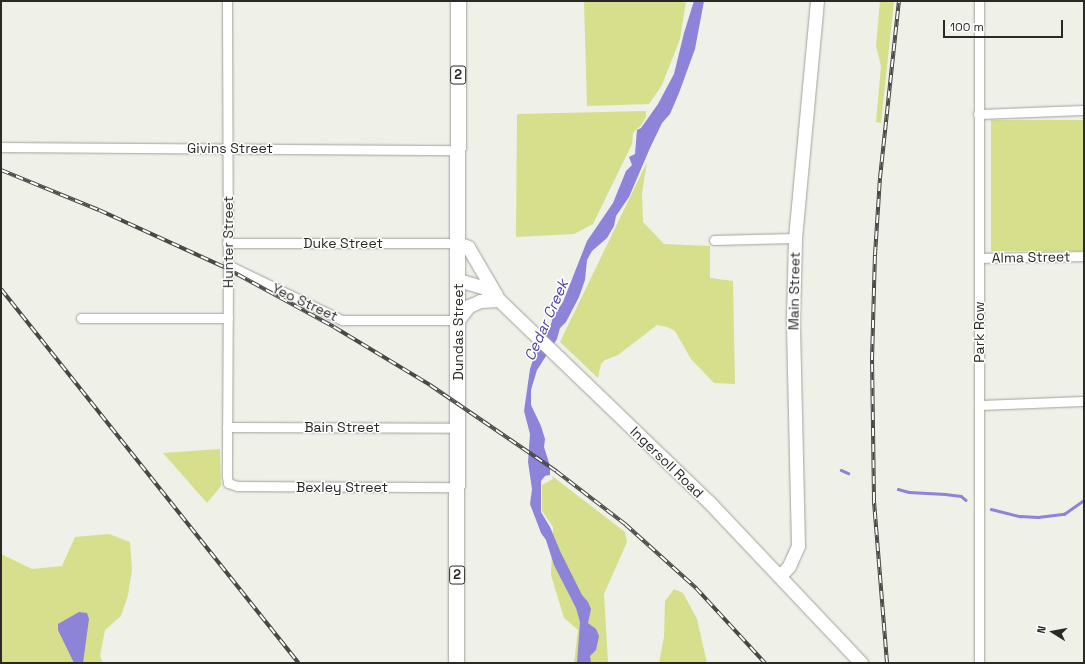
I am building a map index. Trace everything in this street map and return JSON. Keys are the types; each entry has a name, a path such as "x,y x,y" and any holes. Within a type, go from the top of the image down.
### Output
{"main road":[{"name":"Dundas Street","path":"456,663 458,1"},
{"name":"Main Street","path":"780,576 789,566 798,546 793,317 795,238 817,1"},
{"path":"458,243 468,247 499,300 480,302 469,306 458,320"},
{"name":"Ingersoll Road","path":"458,280 483,287 499,300 708,502 780,576 861,663"}],"street":[{"name":"Hunter Street","path":"227,1 228,483"},
{"name":"Park Row","path":"979,1 979,663"},
{"path":"978,114 1084,110"},
{"name":"Givins Street","path":"2,148 458,150"},
{"path":"714,240 795,238"},
{"name":"Duke Street","path":"227,243 458,243"},
{"name":"Alma Street","path":"979,258 1084,256"},
{"name":"Yeo Street","path":"228,265 342,320 458,320"},
{"path":"81,318 228,318"},
{"path":"979,405 1084,402"},
{"name":"Bain Street","path":"227,427 457,428"},
{"name":"Bexley Street","path":"228,483 237,486 457,487"}],"green space":[{"path":"584,1 686,1 680,39 662,85 649,104 587,106"},
{"path":"880,1 894,1 881,123 876,122 881,66 876,46"},
{"path":"646,111 646,117 642,124 633,133 632,144 593,224 574,234 516,237 517,114"},
{"path":"991,120 1084,120 1084,251 991,251"},
{"path":"647,162 642,193 643,222 664,244 710,246 710,278 733,281 735,384 714,383 691,359 675,331 667,327 657,325 618,355 605,360 601,364 598,378 560,342"},
{"path":"220,449 221,486 207,503 163,453"},
{"path":"552,476 625,532 627,542 604,594 608,663 574,663 578,630 564,618 551,575 553,527 542,511 542,485 553,479"},
{"path":"109,534 130,542 132,570 128,595 121,616 105,630 100,656 103,663 1,663 1,554 32,569 62,566 75,537"},
{"path":"674,589 683,593 697,619 707,663 659,663 664,637 665,601"}],"shaded area":[{"name":"Cedar Creek","path":"694,1 704,1 695,49 679,93 670,114 662,123 629,197 616,216 614,226 607,238 592,251 587,260 585,280 579,297 566,322 560,328 557,339 537,370 531,390 531,405 541,426 545,439 544,447 550,466 550,475 545,476 541,481 541,512 550,527 582,595 588,602 591,609 588,623 596,629 599,636 596,650 590,656 591,663 577,663 580,622 576,608 554,565 546,540 541,533 530,504 532,489 528,462 530,434 524,411 530,369 535,354 551,324 553,317 563,302 587,241 613,203 626,171 632,165 629,157 635,154 637,130 641,128 658,104 674,74"},
{"path":"79,612 87,613 89,619 83,663 74,663 58,630 58,624"}],"waterway":[{"path":"841,470 848,473"},
{"path":"898,489 909,492 961,496 966,500"},
{"path":"991,509 1020,516 1038,517 1064,514 1084,500"}],"railway":[{"path":"887,663 874,500 872,360 875,255 880,178 899,1"},
{"path":"1,170 99,210 224,267 334,327 430,385 556,471 625,524 696,588 765,663"},
{"path":"1,289 299,663"}]}
